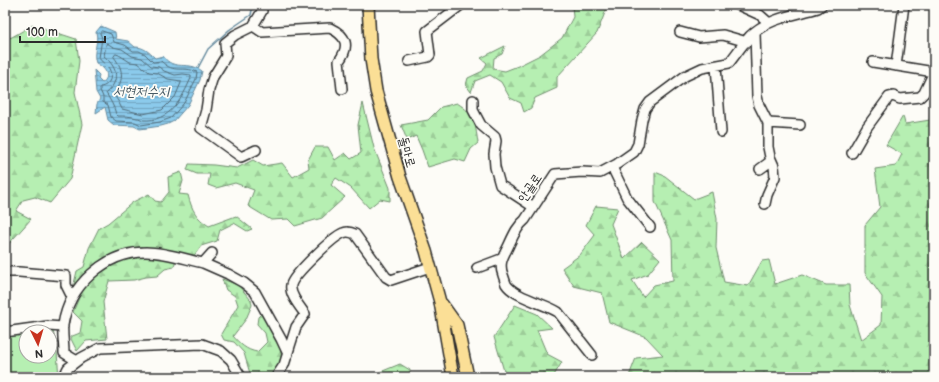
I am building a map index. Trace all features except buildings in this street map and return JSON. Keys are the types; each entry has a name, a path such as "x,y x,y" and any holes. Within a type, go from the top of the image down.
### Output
{"main road":[{"name":"돌마로","path":"368,5 371,59 376,91 400,177 440,302 453,377"},
{"name":"돌마로","path":"440,302 451,325 461,377"},
{"path":"440,302 438,326 447,377"},
{"path":"440,302 457,325 468,377"}],"street":[{"path":"256,150 241,157 202,128 213,77 226,56 225,43 235,35 253,26 262,11 260,5"},
{"path":"409,61 428,57 430,55 427,31 461,5"},
{"path":"738,5 760,16 769,23"},
{"name":"안골로","path":"501,259 519,224 525,220 532,206 555,174 582,172 600,173 612,167 626,158 636,148 645,110 650,102 685,76 702,68 729,63 755,33 774,20 818,8 822,5"},
{"path":"896,66 904,5"},
{"path":"253,26 262,32 330,28 338,31 343,36 346,44 343,55 339,61 342,89"},
{"path":"680,32 699,37 723,35 747,42"},
{"path":"755,33 757,96 768,123 768,147 775,177 767,195 765,204"},
{"path":"852,153 867,127 889,97 893,96 900,99 920,97 924,93 934,72 873,62"},
{"path":"716,66 721,132"},
{"path":"473,100 473,110 481,125 495,137 495,167 500,185 532,206"},
{"path":"768,123 800,125"},
{"path":"760,169 771,161"},
{"path":"612,167 627,198 650,227"},
{"path":"276,377 284,365 296,327 305,314 290,290 291,283 315,255 343,233 349,231 354,234 386,277 391,280 430,267"},
{"path":"65,376 63,327 68,306 72,297 87,278 102,266 124,256 145,252 165,254 203,263 244,283 255,292 288,354"},
{"path":"203,263 212,253"},
{"path":"477,268 501,259 501,269 507,285 535,302 553,308 558,312 592,355"},
{"path":"5,272 66,276 66,284 72,297"},
{"path":"5,332 48,326 63,327"},
{"path":"65,376 68,368 100,348 202,344 222,351 231,360 242,377"},
{"path":"64,353 77,361"}],"green space":[{"path":"572,5 603,5 606,10 597,33 557,77 557,88 535,98 531,108 524,112 521,103 510,98 501,82 490,75 475,81 471,92 466,85 468,78 483,71 487,63 481,58 505,46 502,54 494,58 493,69 505,71 540,55 562,38 573,17"},
{"path":"33,25 76,39 79,61 75,92 82,124 70,179 50,203 35,197 23,200 16,211 31,219 5,248 5,39 12,37"},
{"path":"363,103 374,148 390,188 390,201 380,199 369,208 351,188 336,178 331,185 345,197 322,218 295,226 288,219 271,220 248,206 254,190 235,183 216,188 208,185 210,174 197,174 187,170 189,164 237,168 253,160 263,166 282,163 293,177 309,168 308,160 315,147 328,147 335,160 345,153 351,159 361,153 358,125"},
{"path":"457,103 471,115 476,130 478,143 471,149 465,162 455,159 428,167 416,136 407,140 401,125 428,120 441,107"},
{"path":"931,104 934,104 934,377 627,377 629,376 636,358 663,355 646,337 609,322 602,293 574,286 562,268 580,255 595,235 586,225 596,206 618,208 611,224 624,259 642,242 660,259 648,274 632,280 643,297 654,285 673,281 672,240 655,202 655,172 665,176 694,199 712,192 717,219 716,248 724,282 748,286 762,261 769,260 775,284 802,275 826,285 849,285 850,305 861,340 881,325 882,297 865,273 865,225 880,207 875,169 896,166 902,154 886,145 903,116 905,124 930,120"},
{"path":"181,172 183,181 179,194 188,195 195,213 201,220 209,226 236,216 252,229 247,231 234,223 220,230 217,241 201,246 193,257 177,254 174,267 165,269 157,276 134,280 109,281 103,302 107,339 86,341 77,351 70,337 80,333 82,321 73,312 83,288 73,288 77,271 84,267 89,248 99,228 108,223 133,202 149,194 155,201 161,202 169,192 168,177"},
{"path":"222,279 238,285 251,300 252,305 246,319 233,336 238,342 250,350 257,352 267,342 265,333 257,324 258,317 262,313 280,345 282,359 272,377 251,377 244,353 234,342 224,340 221,334 238,305 235,296 226,290"},
{"path":"515,305 537,314 552,328 537,330 547,354 562,362 553,377 502,377 504,371 494,337"},
{"path":"18,335 18,364 58,364 59,377 5,377 5,337"},
{"path":"400,364 410,370 409,377 368,377"}],"water":[{"name":"서현저수지","path":"101,26 115,32 116,39 128,41 135,47 146,50 155,58 163,56 172,64 192,66 202,71 200,80 188,105 174,121 161,126 140,129 134,126 114,125 108,120 105,107 96,113 97,104 100,99 96,92 94,70 99,75 98,79 102,83 107,75 104,69 96,63 95,59 97,40 96,32"}],"waterway":[{"path":"198,68 208,49 229,30 251,15 253,5"}]}
